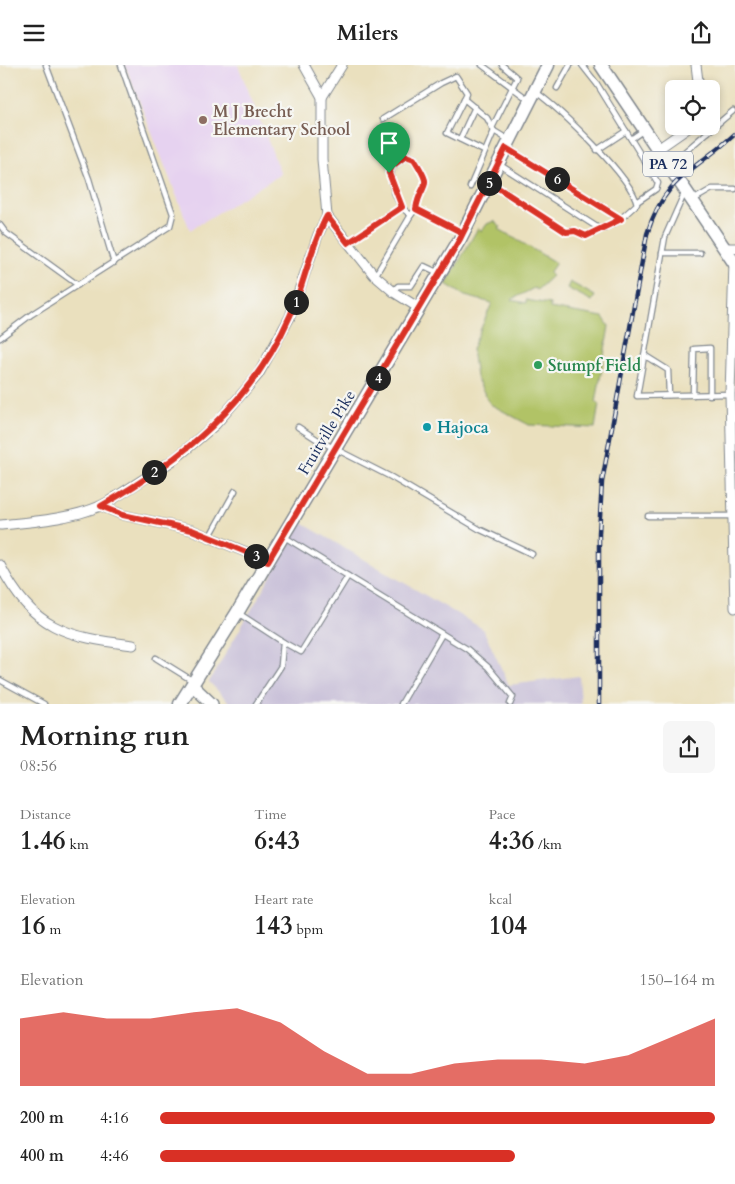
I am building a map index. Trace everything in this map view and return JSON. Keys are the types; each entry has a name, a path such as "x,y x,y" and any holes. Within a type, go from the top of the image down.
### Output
{"main road":[{"name":"Fruitville Pike","path":"180,704 237,613 463,233 548,65"},
{"name":"PA 72","path":"601,65 689,195 730,248 735,263"},
{"path":"193,683 212,704"}],"street":[{"path":"0,525 56,517 101,506 191,447 245,393 272,352 290,317 318,235 327,216 322,159 322,97 304,65"},
{"path":"322,97 331,86 342,65"},
{"path":"696,65 698,80"},
{"path":"658,149 678,135"},
{"path":"327,216 375,276 393,291 419,308"},
{"path":"735,263 732,383 730,395 733,415 735,608"},
{"path":"101,506 123,515 172,524 210,536 268,561"},
{"path":"0,565 24,603 51,625 81,637 133,645"}],"lane":[{"path":"46,65 89,179 114,263"},
{"path":"0,338 32,313 168,229 173,213 121,65"},
{"path":"482,65 513,87 556,107 624,181 637,202"},
{"path":"470,187 481,166 484,151 517,78 502,65"},
{"path":"557,88 570,65"},
{"path":"493,173 516,200 566,232 575,231 586,236 621,219 637,202 657,186 658,183 607,100 582,65"},
{"path":"588,72 597,65"},
{"path":"383,119 441,83 456,76 467,93 447,133 484,151"},
{"path":"607,100 619,92"},
{"path":"464,99 475,107 508,144 621,219"},
{"path":"460,139 475,107"},
{"path":"720,122 733,111"},
{"path":"631,139 645,130"},
{"path":"597,150 626,131"},
{"path":"682,154 704,135"},
{"path":"375,276 410,215 416,209 426,186 426,177 414,159 406,156 392,166 389,173 402,207 410,215"},
{"path":"652,174 668,164"},
{"path":"481,166 493,173 522,179 600,229"},
{"path":"730,395 638,396 665,237 676,214 689,195 712,189 735,189"},
{"path":"348,243 402,207"},
{"path":"416,209 463,233"},
{"path":"0,225 6,233 78,285"},
{"path":"662,253 700,253"},
{"path":"393,291 398,286 410,287 424,266 439,273"},
{"path":"693,395 694,349 710,348 710,395"},
{"path":"644,355 668,369 669,395"},
{"path":"298,427 390,477 479,529 532,554"},
{"path":"210,536 234,491"},
{"path":"648,516 734,516"},
{"path":"283,535 467,649 488,667 513,697 510,704"},
{"path":"237,613 301,652 348,576"},
{"path":"401,704 442,634"},
{"path":"256,704 281,666 283,642"},
{"path":"156,658 193,683"},
{"path":"0,680 44,704"}],"shaded area":[{"name":"M J Brecht Elementary School","path":"125,65 238,65 281,174 190,230"},
{"path":"302,523 483,629 509,685 579,676 581,704 231,704 209,682"}],"green space":[{"name":"Stumpf Field","path":"494,221 501,227 499,229 556,263 549,273 552,276 537,290 534,288 511,300 526,303 526,300 550,304 550,308 603,317 609,326 596,403 599,404 595,428 529,425 490,404 476,377 472,349 492,303 465,296 446,284 478,228 482,231 487,224"},
{"path":"570,282 595,296 592,301 567,288"}],"railway":[{"path":"599,704 599,533 602,482 647,234 654,215 672,187 735,134"}],"place":[{"name":"M J Brecht Elementary School","path":"203,120"},
{"name":"Stumpf Field","path":"538,365"},
{"name":"Hajoca","path":"427,427"}],"route":[{"path":"506,148 621,219 586,236 575,231 566,232 489,182 460,239 268,561 224,541 192,530 172,524 123,515 101,506 191,447 245,393 272,352 290,317 318,235 327,216 348,243 402,207 389,173 392,166 406,156 414,159 426,177 426,186 416,209 463,233 506,148"}]}
